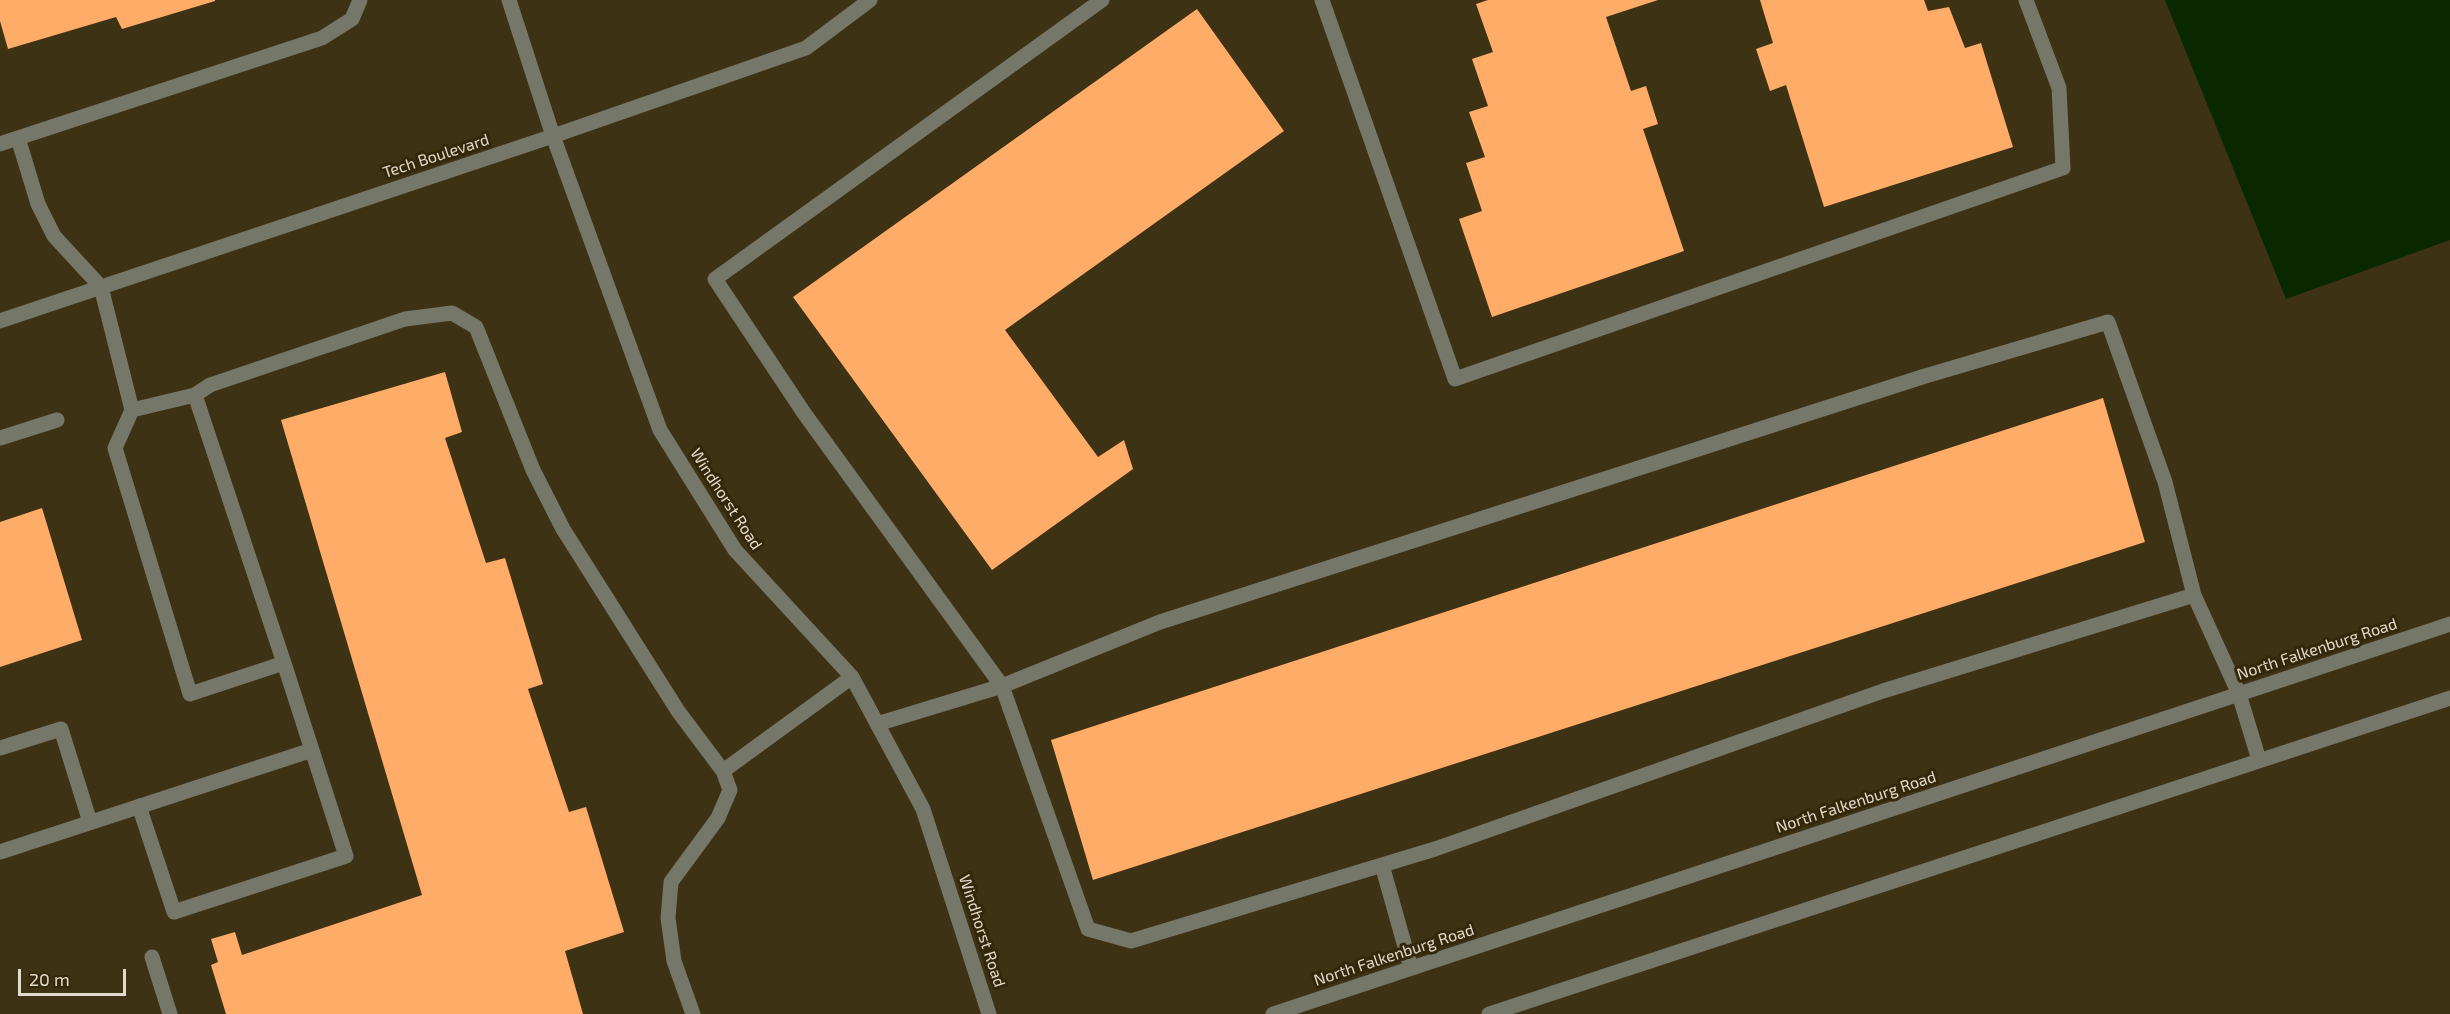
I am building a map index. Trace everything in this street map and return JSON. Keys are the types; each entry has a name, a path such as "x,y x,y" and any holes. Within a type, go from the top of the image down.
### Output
{"street":[{"path":"0,144 322,38 352,19 360,0"},
{"name":"Windhorst Road","path":"509,0 554,136 660,430 735,550 852,677 923,809 989,1014"},
{"name":"Tech Boulevard","path":"0,321 554,136 806,48 870,0"},
{"path":"1102,0 714,279 804,413 1002,686 1088,929 1131,941 1446,845 1883,691 2194,595"},
{"path":"1322,0 1455,379 2063,168 2059,88 2026,0"},
{"path":"18,138 38,204 54,236 101,287 132,410 115,448 190,694 284,663"},
{"path":"132,410 195,395 210,385 405,319 452,314 476,327 533,470 562,529 678,711 723,771 729,790 718,818 671,882 668,918 674,961 693,1014"},
{"path":"877,724 1002,686 1160,622 1922,377 2108,322 2165,482 2194,595 2239,694 2259,760"},
{"path":"140,806 174,912 346,856 195,395"},
{"path":"0,438 57,420"},
{"name":"North Falkenburg Road","path":"1273,1014 2450,624"},
{"path":"723,771 852,677"},
{"path":"1489,1014 2450,698"},
{"path":"0,748 62,729 90,822"},
{"path":"0,852 312,750"},
{"path":"1382,865 1412,968"},
{"path":"152,957 171,1014"}],"shaded area":[{"path":"2165,0 2450,0 2450,240 2286,299"}],"building":[{"path":"0,0 215,1 122,29 116,17 8,49 0,21"},
{"path":"1488,0 1658,0 1606,17 1631,91 1646,86 1658,124 1643,129 1684,251 1492,317 1459,219 1482,211 1466,163 1485,157 1469,112 1488,106 1472,59 1493,52 1476,4"},
{"path":"1760,0 1924,0 1928,11 1949,7 1965,48 1981,43 2013,147 1824,207 1786,85 1770,91 1756,49 1773,43"},
{"path":"1197,9 1284,131 1005,330 1098,457 1124,440 1133,469 992,570 793,297"},
{"path":"445,372 462,432 445,438 486,563 505,558 543,684 528,689 569,812 586,807 624,932 565,951 583,1014 226,1014 211,965 218,962 211,939 235,932 242,955 422,895 281,420"},
{"path":"2103,398 2145,542 1093,880 1051,740"},
{"path":"42,508 82,640 0,667 0,522"}]}
